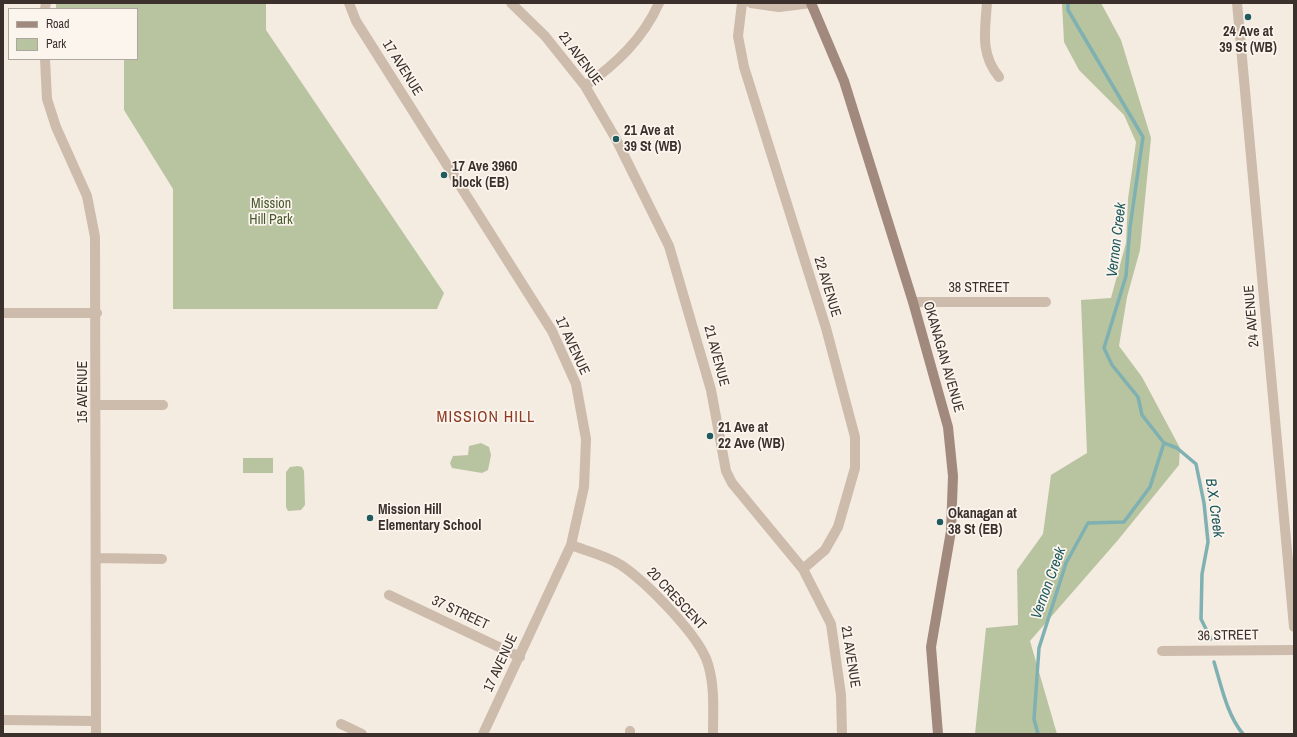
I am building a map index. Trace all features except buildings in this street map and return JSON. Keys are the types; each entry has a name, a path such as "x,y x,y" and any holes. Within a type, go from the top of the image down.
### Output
{"street":[{"name":"17 AVENUE","path":"349,3 356,21 552,332 576,384 586,439 584,487 571,544 520,657 482,734"},
{"name":"21 AVENUE","path":"511,3 545,36 585,86 616,139 669,246 711,390 726,471 732,483 803,569 831,624 841,695 842,734"},
{"path":"585,86 609,69 633,46 653,16 659,3"},
{"name":"22 AVENUE","path":"742,3 738,36 744,67 826,328 855,437 855,468 838,527 825,550 803,569"},
{"path":"751,3 779,7 811,3"},
{"name":"OKANAGAN AVENUE","path":"811,3 844,81 912,302 948,428 953,476 951,530 931,647 938,734"},
{"path":"987,3 984,48 990,66 998,77"},
{"name":"24 AVENUE","path":"1237,3 1294,627"},
{"name":"15 AVENUE","path":"45,60 47,99 56,127 86,196 95,237 97,313 96,734"},
{"name":"38 STREET","path":"912,302 1046,302"},
{"path":"3,313 97,313"},
{"path":"97,405 163,405"},
{"name":"20 CRESCENT","path":"571,544 620,564 648,586 696,640 708,664 713,691 713,734"},
{"path":"96,558 162,560"},
{"name":"37 STREET","path":"389,595 520,657"},
{"name":"36 STREET","path":"1162,651 1294,650"},
{"path":"3,720 96,721"},
{"path":"341,724 362,734"}],"green space":[{"name":"Mission Hill Park","path":"56,3 266,3 266,30 444,293 437,309 173,309 173,189 124,110 124,60 138,60 138,8 56,8"},
{"path":"1062,3 1101,3 1121,40 1151,138 1140,250 1127,297 1119,346 1142,377 1180,448 1179,465 1118,540 1030,641 1057,734 975,734 986,628 1018,625 1017,570 1043,534 1051,475 1087,453 1081,300 1111,298 1126,243 1128,199 1136,142 1124,115 1079,70 1064,42"},
{"path":"481,443 489,447 491,455 488,470 482,473 452,468 450,463 453,456 468,455 469,446"},
{"path":"243,458 273,458 273,473 243,473"},
{"path":"290,467 302,467 304,471 305,505 301,510 288,511 286,507 286,472"}],"waterway":[{"name":"Vernon Creek","path":"1068,3 1068,10 1143,137 1130,227 1126,276 1104,348 1112,365 1138,397 1142,415 1164,443"},
{"name":"B.X. Creek","path":"1164,443 1177,448 1196,464 1204,503 1208,542 1202,574 1201,619 1211,639"},
{"name":"Vernon Creek","path":"1038,734 1034,719 1039,648 1066,563 1088,523 1124,522 1150,487 1164,443"},
{"name":"B.X. Creek","path":"1214,662 1229,709 1237,726 1243,734"}],"place":[{"name":"24 Ave at 39 St (WB)","path":"1248,17"},
{"name":"21 Ave at 39 St (WB)","path":"616,139"},
{"name":"17 Ave 3960 block (EB)","path":"444,175"},
{"name":"21 Ave at 22 Ave (WB)","path":"710,436"},
{"name":"Mission Hill Elementary School","path":"370,518"},
{"name":"Okanagan at 38 St (EB)","path":"940,522"}],"district":[{"name":"MISSION HILL","path":"486,418"}]}
